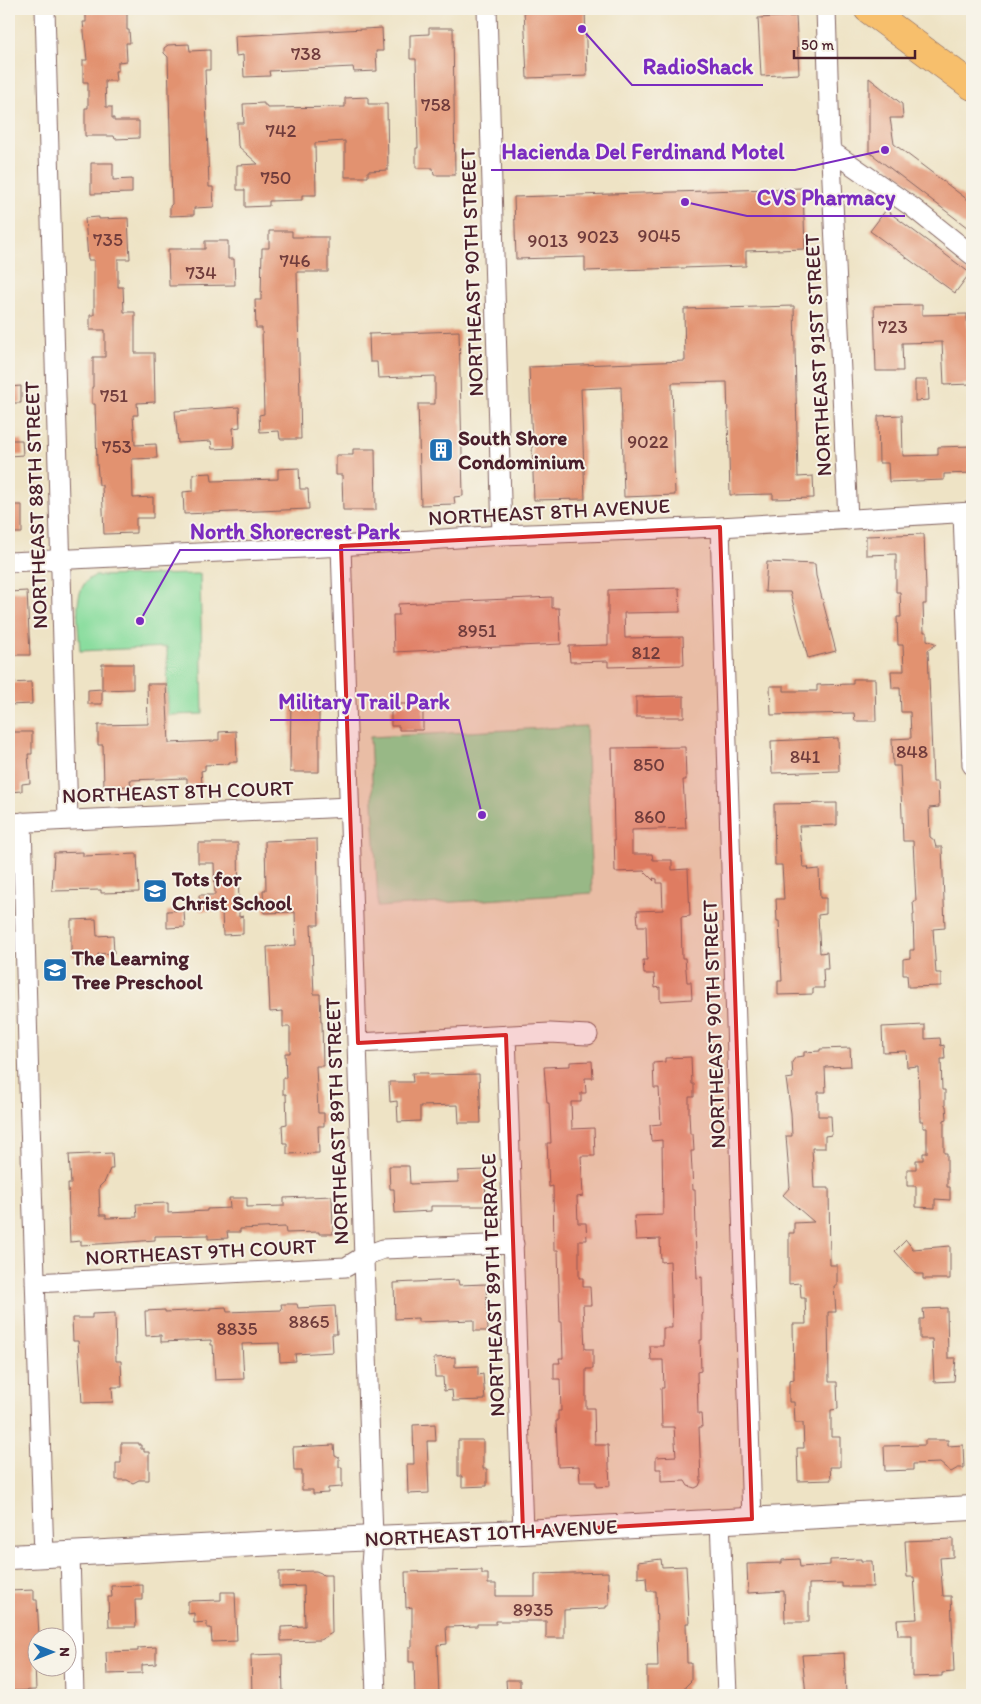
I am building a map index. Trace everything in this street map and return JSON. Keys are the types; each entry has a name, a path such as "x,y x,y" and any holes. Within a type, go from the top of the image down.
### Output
{"main road":[{"path":"868,9 972,86"}],"street":[{"name":"NORTHEAST 88TH STREET","path":"44,9 68,819"},
{"name":"NORTHEAST 90TH STREET","path":"487,9 502,535"},
{"name":"NORTHEAST 91ST STREET","path":"826,9 830,150 848,520"},
{"path":"830,150 912,207 972,255"},
{"name":"NORTHEAST 8TH AVENUE","path":"9,562 341,546 502,535 720,527 968,512"},
{"path":"968,512 972,765"},
{"name":"NORTHEAST 90TH STREET","path":"720,527 752,1519"},
{"name":"NORTHEAST 89TH STREET","path":"341,546 358,1043 376,1695"},
{"name":"NORTHEAST 8TH COURT","path":"15,822 349,807"},
{"path":"15,822 35,1282 44,1556"},
{"path":"358,1043 550,1033 588,1035"},
{"name":"NORTHEAST 89TH TERRACE","path":"506,1035 523,1532"},
{"name":"NORTHEAST 9TH COURT","path":"35,1282 346,1268 364,1256 383,1249 514,1244"},
{"name":"NORTHEAST 10TH AVENUE","path":"9,1557 972,1508"},
{"path":"720,1521 727,1695"},
{"path":"70,1555 74,1695"}],"highlighted area":[{"path":"720,527 752,1519 523,1532 506,1035 358,1043 341,546"}],"green space":[{"path":"200,574 203,714 168,715 167,647 80,651 79,597 87,581 95,576"},
{"path":"586,726 592,893 378,907 370,737"}],"building":[{"path":"524,9 585,9 587,76 527,78"},
{"path":"127,12 127,30 129,30 130,43 126,43 127,61 118,62 118,71 115,71 116,81 105,81 106,107 112,107 112,118 114,118 114,121 139,121 139,138 115,139 114,136 85,136 85,108 88,108 88,82 83,82 83,60 87,60 83,22 86,22 86,13"},
{"path":"796,16 799,74 761,76 758,18"},
{"path":"382,28 383,51 376,51 377,71 354,72 353,67 269,71 270,76 244,77 243,55 236,56 235,36"},
{"path":"429,28 453,28 455,175 434,175 433,168 416,168 416,148 418,148 416,59 410,59 410,35 429,34"},
{"path":"189,44 190,51 210,50 210,70 205,70 209,187 213,187 214,207 194,208 194,215 170,216 170,206 172,204 168,57 164,53 164,48 168,45"},
{"path":"869,78 902,104 903,118 890,118 894,144 972,203 972,231 869,152"},
{"path":"368,97 368,104 387,104 388,170 368,171 368,177 345,177 345,141 315,143 316,195 302,195 302,200 269,201 269,206 245,207 245,190 237,190 237,165 258,164 238,146 237,123 244,123 243,104 264,103 267,108 345,107 345,98"},
{"path":"91,163 113,163 113,180 132,179 132,193 91,194"},
{"path":"803,188 805,249 746,251 746,266 585,271 585,257 516,259 514,197"},
{"path":"886,210 970,273 955,293 870,231"},
{"path":"99,217 99,219 128,218 130,259 118,259 118,287 123,287 124,312 135,312 135,353 154,353 155,402 137,403 138,415 133,415 135,445 156,444 157,458 132,459 133,498 153,497 153,518 136,518 136,533 104,534 102,485 99,485 95,404 92,404 92,387 93,357 105,357 105,330 90,330 90,315 94,315 94,260 88,260 85,218"},
{"path":"269,231 292,231 292,237 328,237 328,272 297,272 301,439 280,439 279,431 260,432 259,415 264,414 262,328 256,328 255,300 261,300 262,248 269,248"},
{"path":"205,241 228,241 228,259 234,259 235,285 169,286 168,249 205,249"},
{"path":"922,305 922,315 967,314 968,355 972,354 972,384 944,385 942,342 902,343 903,371 876,371 874,306"},
{"path":"794,306 798,477 813,476 814,498 773,499 773,494 730,495 727,382 672,383 675,495 624,497 621,387 581,389 585,499 534,500 529,367 685,361 684,309"},
{"name":"South Shore Condominium","path":"459,331 463,496 454,497 455,504 421,505 418,404 435,404 435,376 378,378 377,362 370,362 369,334"},
{"path":"915,380 928,380 929,400 915,401"},
{"path":"21,386 21,403 9,403 9,387"},
{"path":"239,407 240,427 233,428 234,448 212,449 211,441 178,443 175,411"},
{"path":"902,415 903,456 938,455 938,447 972,446 972,473 944,474 944,480 889,482 888,463 879,463 878,416"},
{"path":"9,440 22,440 23,455 9,456"},
{"path":"353,449 375,449 376,510 343,510 342,475 336,475 336,455 353,455"},
{"path":"299,468 300,489 308,489 309,509 184,514 183,492 193,491 193,474 211,473 212,481 278,479 278,469"},
{"path":"9,505 22,505 22,533 9,533"},
{"path":"924,534 926,604 923,604 924,632 927,632 927,640 937,644 928,650 933,782 938,782 939,807 929,808 930,837 934,840 936,847 942,847 945,928 933,929 936,973 941,973 941,986 908,987 907,975 903,975 903,959 910,958 910,950 914,950 913,901 916,901 913,841 903,841 900,766 893,766 892,739 911,738 910,712 901,712 900,688 892,688 891,671 904,671 903,645 898,645 897,617 901,617 900,592 896,592 896,554 866,555 866,536"},
{"path":"767,562 815,564 816,576 836,651 808,658 790,592 765,592"},
{"path":"679,588 680,612 624,613 625,638 683,637 684,665 608,667 608,661 570,662 569,646 608,645 608,590"},
{"path":"27,591 30,655 9,655 9,592"},
{"path":"552,597 552,608 559,608 561,644 394,652 393,615 399,615 398,604"},
{"path":"102,664 133,664 133,689 102,690 102,704 88,704 88,690 102,689"},
{"path":"853,679 875,679 876,721 855,721 854,713 771,715 770,686 784,686 784,691 817,691 817,685 853,684"},
{"path":"31,682 32,704 9,705 9,683"},
{"path":"147,684 166,684 169,743 214,741 219,740 219,732 236,731 237,762 205,765 205,770 201,771 202,784 187,785 187,778 130,780 131,786 104,787 103,745 98,745 98,725 148,724"},
{"path":"684,696 684,717 636,717 636,697"},
{"path":"291,698 319,698 319,772 290,772"},
{"path":"398,704 423,704 423,730 399,730 399,726 391,726 391,708 398,708"},
{"path":"9,732 32,732 32,754 28,754 30,783 22,784 22,791 9,792"},
{"path":"838,738 839,771 772,773 771,741"},
{"path":"685,747 686,780 683,780 686,828 632,830 632,854 652,854 653,860 672,860 672,870 688,869 690,916 681,917 682,958 685,958 687,982 691,982 692,999 660,1001 660,987 655,988 654,974 644,974 643,960 647,960 646,926 638,926 637,911 663,910 662,883 657,883 657,879 653,878 654,881 644,871 615,872 612,748"},
{"path":"837,803 837,825 799,826 803,867 808,867 809,870 819,869 820,898 826,898 826,914 818,915 820,953 827,952 828,969 823,969 824,988 813,988 813,994 778,995 778,981 782,981 776,899 784,899 782,865 775,865 774,804"},
{"path":"317,839 319,925 311,925 314,994 320,994 322,1022 323,1066 316,1066 318,1113 324,1113 324,1126 318,1126 319,1153 287,1154 287,1143 283,1143 282,1125 287,1124 286,1094 283,1094 283,1078 286,1078 285,1053 290,1053 290,1027 283,1027 283,1011 270,1012 267,947 296,945 295,912 264,913 263,890 266,890 265,841"},
{"path":"198,843 238,843 239,917 243,916 243,934 223,935 222,911 200,911 199,895 215,895 214,863 198,863"},
{"path":"83,852 83,856 137,854 139,892 101,893 101,890 52,891 54,853"},
{"path":"184,910 185,927 167,928 167,911"},
{"path":"96,919 97,936 113,935 114,953 98,954 99,962 85,963 85,955 71,956 71,920"},
{"path":"925,1025 925,1039 940,1038 941,1046 944,1045 945,1059 941,1059 942,1090 945,1090 947,1119 944,1120 944,1153 947,1153 947,1187 950,1187 950,1200 935,1199 935,1208 916,1207 916,1186 907,1186 907,1169 916,1169 916,1160 923,1160 923,1153 927,1153 927,1128 923,1128 923,1121 920,1121 918,1066 907,1067 906,1051 883,1052 882,1027"},
{"path":"850,1048 851,1066 825,1067 826,1092 818,1092 818,1116 831,1116 832,1135 825,1136 825,1148 812,1148 814,1188 829,1188 830,1265 837,1265 837,1286 834,1286 836,1312 828,1312 829,1382 837,1382 838,1409 831,1410 831,1437 840,1437 840,1467 830,1467 831,1480 798,1481 797,1448 804,1448 803,1423 795,1423 794,1402 789,1402 789,1381 794,1380 793,1324 806,1324 805,1298 801,1298 800,1283 789,1284 789,1233 794,1233 794,1223 814,1222 783,1195 790,1187 786,1136 792,1136 786,1079 793,1078 792,1062 796,1057 804,1056 804,1052 820,1051 820,1049"},
{"path":"691,1057 694,1097 689,1097 689,1114 690,1134 693,1134 694,1151 691,1151 693,1190 695,1190 697,1278 702,1277 703,1314 702,1340 700,1340 701,1371 697,1372 698,1414 701,1414 702,1427 699,1427 701,1481 699,1486 695,1488 688,1486 685,1481 661,1482 661,1469 656,1469 656,1457 676,1456 674,1427 662,1427 661,1388 664,1388 663,1360 651,1360 650,1346 663,1346 663,1328 672,1328 670,1261 661,1262 660,1239 636,1240 634,1216 663,1215 662,1140 651,1141 650,1125 661,1124 659,1088 654,1088 653,1063 665,1062 665,1058"},
{"path":"592,1061 593,1078 585,1078 586,1093 581,1093 581,1102 571,1102 572,1129 594,1128 595,1156 581,1156 583,1196 577,1197 578,1223 586,1223 587,1240 579,1240 579,1278 583,1278 583,1287 590,1287 591,1305 583,1305 585,1349 593,1349 593,1369 586,1369 586,1408 594,1408 595,1445 608,1445 610,1486 596,1487 596,1482 580,1482 579,1466 558,1467 556,1421 558,1421 558,1411 561,1411 560,1379 554,1379 554,1363 560,1363 559,1358 563,1358 562,1322 560,1322 558,1250 554,1250 553,1186 549,1187 547,1143 551,1143 549,1103 547,1103 544,1067 570,1066 570,1062"},
{"path":"412,1073 428,1073 428,1075 479,1074 481,1123 459,1123 458,1105 420,1106 420,1121 398,1122 397,1101 390,1102 389,1082 413,1082"},
{"path":"112,1153 113,1169 110,1169 105,1181 99,1187 100,1215 106,1215 106,1218 137,1217 136,1204 168,1203 168,1213 230,1208 229,1198 247,1198 247,1207 284,1206 284,1198 332,1196 333,1234 319,1234 319,1232 286,1233 285,1227 240,1229 240,1232 227,1232 228,1238 208,1239 208,1235 155,1236 155,1240 116,1243 81,1245 81,1241 70,1242 68,1184 71,1184 69,1155"},
{"path":"389,1166 409,1166 410,1184 458,1182 458,1171 485,1170 486,1206 431,1206 431,1211 395,1213 394,1189 390,1189"},
{"path":"906,1240 913,1249 950,1246 950,1279 923,1279 923,1274 916,1274 895,1251"},
{"path":"458,1280 459,1285 486,1284 488,1331 474,1331 474,1320 418,1322 418,1318 395,1319 394,1283"},
{"path":"281,1304 297,1304 298,1308 335,1306 337,1334 332,1334 333,1352 295,1354 296,1361 280,1362 279,1343 242,1344 244,1379 215,1380 211,1340 161,1342 161,1335 146,1336 145,1311 210,1310 210,1308 226,1307 227,1312 282,1310"},
{"path":"947,1308 948,1358 956,1358 954,1381 934,1382 932,1339 920,1339 920,1319 924,1319 923,1309"},
{"path":"115,1313 116,1361 121,1361 122,1387 112,1387 113,1402 82,1403 78,1341 73,1341 72,1318 92,1318 92,1314"},
{"path":"455,1357 455,1367 478,1366 478,1375 483,1374 485,1400 453,1401 452,1390 444,1391 443,1377 435,1377 434,1358"},
{"path":"435,1424 436,1441 427,1441 429,1493 408,1494 407,1464 414,1464 413,1425"},
{"path":"458,1440 483,1440 483,1469 487,1469 487,1486 462,1487 462,1476 458,1476"},
{"path":"925,1440 948,1440 948,1446 963,1445 964,1468 958,1468 951,1472 940,1463 913,1464 913,1470 885,1471 884,1446 925,1445"},
{"path":"121,1443 139,1443 144,1452 149,1452 149,1480 139,1480 133,1483 127,1480 116,1480 116,1463 121,1463"},
{"path":"334,1445 335,1456 339,1458 339,1467 342,1467 342,1487 328,1488 328,1493 313,1494 313,1490 302,1490 302,1471 294,1471 293,1447"},
{"path":"953,1539 953,1557 940,1558 943,1596 951,1596 954,1672 942,1673 942,1676 912,1677 912,1635 898,1635 897,1620 917,1619 914,1577 907,1577 905,1541"},
{"path":"661,1559 662,1567 686,1566 689,1623 686,1623 687,1663 691,1663 691,1681 685,1687 686,1695 647,1695 647,1667 658,1667 656,1591 647,1591 646,1577 638,1578 638,1562"},
{"path":"799,1559 800,1567 830,1565 830,1560 861,1559 861,1561 872,1561 873,1587 842,1587 842,1583 809,1584 809,1622 785,1622 784,1591 748,1593 747,1564 782,1563 782,1560"},
{"path":"482,1570 482,1574 488,1574 488,1584 496,1584 496,1596 535,1596 535,1574 608,1572 609,1606 606,1606 606,1608 564,1610 564,1638 546,1638 546,1621 496,1621 496,1624 446,1627 447,1644 437,1645 439,1695 415,1695 414,1662 409,1662 409,1647 412,1647 412,1607 406,1608 405,1572"},
{"path":"316,1571 323,1575 331,1575 332,1633 320,1640 281,1641 281,1627 305,1626 304,1586 279,1587 279,1572"},
{"path":"143,1585 143,1600 135,1600 136,1627 109,1627 108,1597 112,1597 111,1586"},
{"path":"34,1590 34,1600 37,1600 38,1626 28,1626 28,1676 35,1676 36,1690 9,1691 9,1591"},
{"path":"221,1592 235,1592 237,1641 212,1642 211,1628 207,1628 207,1622 194,1623 194,1613 188,1614 188,1601 221,1600"},
{"path":"156,1647 156,1664 142,1665 142,1673 107,1674 106,1652 138,1651 138,1648"},
{"path":"844,1653 846,1694 806,1695 802,1655"},
{"path":"282,1654 283,1694 252,1695 251,1655"},
{"path":"506,1680 520,1680 520,1695 507,1695"}],"place":[{"name":"RadioShack","path":"582,29"},
{"name":"Hacienda Del Ferdinand Motel","path":"885,150"},
{"name":"CVS Pharmacy","path":"685,202"},
{"name":"South Shore Condominium","path":"441,450"},
{"name":"North Shorecrest Park","path":"140,621"},
{"name":"Military Trail Park","path":"482,815"},
{"name":"Tots for Christ School","path":"155,891"},
{"name":"The Learning Tree Preschool","path":"55,970"}]}
